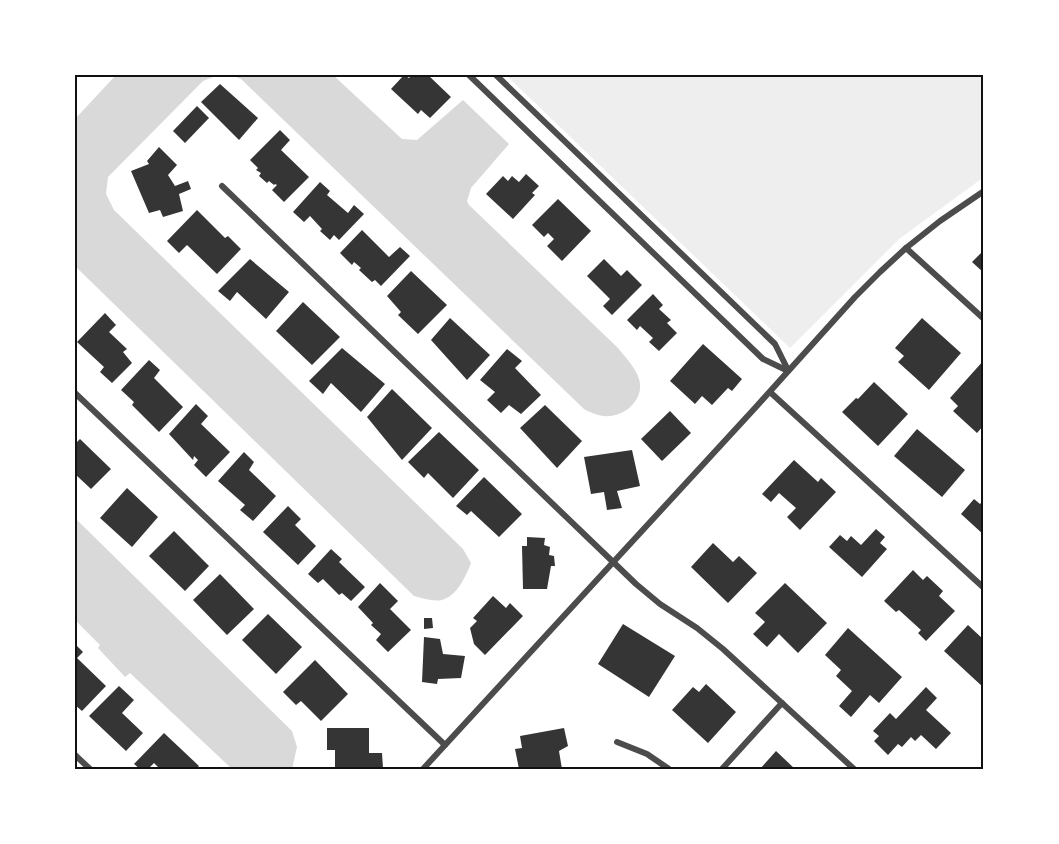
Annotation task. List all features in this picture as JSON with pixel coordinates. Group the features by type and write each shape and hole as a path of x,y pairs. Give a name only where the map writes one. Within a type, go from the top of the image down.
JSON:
{"street":[{"path":"470,75 763,359 788,371"},
{"path":"496,75 776,344 788,371"},
{"path":"222,186 636,584 660,604 710,638 854,769"},
{"path":"423,769 855,297 906,248 940,220 984,190"},
{"path":"906,248 984,319"},
{"path":"770,392 984,588"},
{"path":"75,393 445,745"},
{"path":"722,769 782,703"},
{"path":"617,742 647,754 669,769"},
{"path":"75,754 90,769"}],"shaded area":[{"path":"116,75 218,75 203,81 108,177 106,194 114,210 463,549 471,563 460,585 447,598 428,600 414,596 75,266 75,119"},
{"path":"231,75 333,75 402,139 417,140 463,100 509,144 471,188 467,201 469,205 625,356 639,377 639,394 634,402 628,409 612,416 601,416 584,409 241,79"},
{"path":"506,75 984,75 984,177 899,239 790,348"},
{"path":"75,518 292,731 297,747 292,769 232,769 130,673 125,677 98,648 100,645 75,620"}],"building":[{"path":"404,75 409,78 412,75 428,75 451,97 430,118 421,110 418,114 391,89"},
{"path":"220,84 258,118 239,140 201,102"},
{"path":"197,106 209,118 185,143 173,131"},
{"path":"280,130 290,140 281,150 309,177 284,202 272,190 277,185 269,181 267,183 259,176 261,173 256,170 258,168 250,160"},
{"path":"159,147 177,165 168,175 175,186 188,181 191,189 179,194 183,211 163,217 160,210 149,213 131,171 149,164 147,161"},
{"path":"526,174 539,186 532,193 535,195 513,219 486,194 503,176 508,181 512,176 519,182"},
{"path":"320,182 330,191 327,195 348,213 354,205 364,214 339,240 334,235 330,240 320,231 322,229 310,216 304,222 293,212"},
{"path":"558,199 591,231 562,261 547,246 554,239 548,233 544,237 532,225"},
{"path":"197,210 225,238 228,236 241,249 217,274 187,245 179,253 167,241"},
{"path":"362,230 389,257 400,247 410,256 381,286 375,280 372,282 359,270 361,268 354,262 352,265 340,253"},
{"path":"984,250 984,273 972,262"},
{"path":"250,259 289,292 266,319 237,292 230,301 218,291"},
{"path":"604,259 621,276 627,270 642,285 612,315 603,306 610,299 587,276"},
{"path":"411,271 447,305 418,334 398,315 401,312 387,296"},
{"path":"653,294 663,305 659,309 671,320 667,323 677,333 659,351 649,342 653,338 640,326 637,330 627,320"},
{"path":"303,302 340,337 312,365 276,331"},
{"path":"105,313 116,325 109,332 127,349 123,352 132,363 112,383 100,372 104,367 77,342"},
{"path":"450,318 490,355 467,380 431,340"},
{"path":"922,318 961,353 929,390 898,362 904,356 895,348"},
{"path":"703,344 742,379 732,391 728,388 712,405 702,396 695,404 670,381"},
{"path":"342,348 385,384 361,412 331,383 323,394 309,381"},
{"path":"507,349 522,361 515,368 541,395 521,414 509,405 501,413 487,400 495,392 480,380"},
{"path":"149,360 160,370 154,378 183,407 159,432 132,405 134,402 121,390"},
{"path":"984,360 984,425 977,433 953,411 958,406 950,398"},
{"path":"874,382 908,414 878,446 842,412"},
{"path":"392,389 432,428 402,460 367,417"},
{"path":"196,404 208,416 201,424 230,452 206,477 194,465 198,460 194,456 193,460 169,434"},
{"path":"545,405 582,441 557,468 520,428"},
{"path":"670,411 691,433 662,461 641,439"},
{"path":"917,429 965,470 942,497 894,456"},
{"path":"439,432 479,470 453,498 428,473 424,478 408,462"},
{"path":"80,439 111,469 91,489 75,474 75,444"},
{"path":"632,450 640,486 617,491 622,508 607,510 604,492 591,494 584,457"},
{"path":"244,452 254,462 249,470 276,496 253,521 240,510 245,505 218,481"},
{"path":"794,460 818,482 821,478 836,492 800,530 787,517 796,508 779,493 771,502 762,494"},
{"path":"484,477 522,514 499,537 471,511 467,515 456,506"},
{"path":"127,488 158,517 132,547 100,518"},
{"path":"974,499 980,504 984,500 984,535 961,514"},
{"path":"288,506 301,519 295,525 316,546 298,565 263,532"},
{"path":"876,529 885,537 880,543 887,549 862,577 829,547 840,535 847,541 851,536 861,545"},
{"path":"174,531 209,566 185,591 149,556"},
{"path":"527,537 545,538 544,545 550,547 549,555 554,556 555,566 551,566 547,589 523,589 522,546 527,546"},
{"path":"713,543 733,562 739,556 757,573 728,603 691,567"},
{"path":"331,549 342,559 339,562 365,587 351,601 342,593 339,595 323,579 318,583 308,574"},
{"path":"913,570 923,580 927,576 943,591 939,596 955,611 926,641 918,633 921,630 899,610 896,612 884,601"},
{"path":"220,574 254,609 227,635 193,600"},
{"path":"380,583 398,601 390,609 411,630 388,652 376,640 381,634 358,607"},
{"path":"785,583 827,623 798,653 779,634 767,647 753,634 765,622 755,613"},
{"path":"493,596 506,608 510,603 523,616 485,655 474,644 470,628 477,621 473,618"},
{"path":"268,614 302,647 276,674 242,640"},
{"path":"424,618 432,618 433,628 424,629"},
{"path":"623,624 675,656 649,697 598,664"},
{"path":"968,625 984,640 984,688 944,651"},
{"path":"848,628 902,677 879,703 870,695 851,717 839,706 852,691 836,676 841,670 825,655"},
{"path":"424,637 440,639 443,654 465,656 461,678 438,679 437,684 422,682"},
{"path":"75,644 83,652 77,658 106,686 82,711 75,705"},
{"path":"315,660 348,694 321,721 301,701 296,705 283,692"},
{"path":"706,684 736,712 708,743 672,710 693,687 699,692"},
{"path":"119,686 134,700 122,713 143,733 126,751 89,716"},
{"path":"926,687 937,698 926,710 951,733 936,749 921,735 915,741 911,737 902,747 898,744 888,755 874,741 879,736 873,731 890,713 896,719"},
{"path":"327,728 369,728 369,753 382,753 383,768 335,769 335,750 327,750"},
{"path":"564,728 568,746 559,751 562,769 519,769 515,749 522,748 520,736"},
{"path":"164,733 199,766 196,769 160,769 154,763 148,769 140,769 134,764"},
{"path":"776,751 795,769 760,769"}]}
